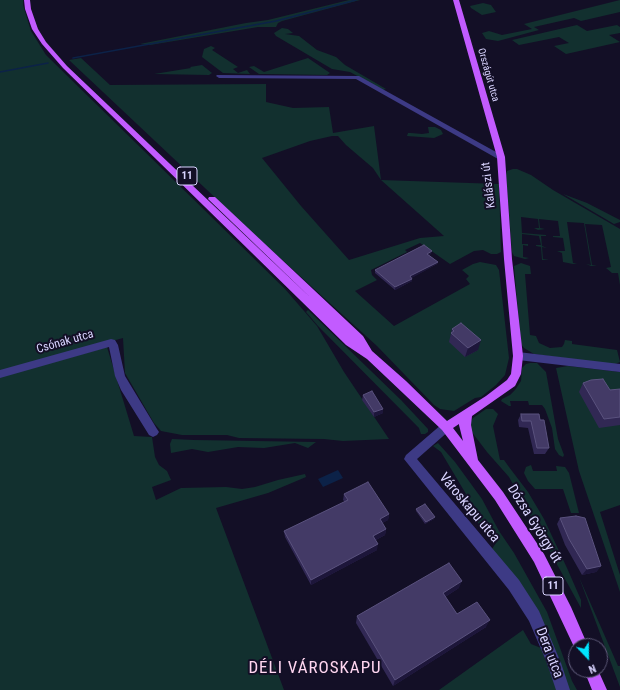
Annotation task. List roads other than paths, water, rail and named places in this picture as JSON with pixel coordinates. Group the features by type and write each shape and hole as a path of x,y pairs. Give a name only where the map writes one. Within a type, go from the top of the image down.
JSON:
{"main road":[{"name":"11","path":"27,0 28,9 35,29 44,43 65,67 350,342 371,356 446,427"},
{"name":"11","path":"33,0 36,19 63,58 359,339 371,356"},
{"name":"Országút utca","path":"456,0 501,157"},
{"name":"Kalászi út","path":"446,427 510,383 516,374 518,356 508,259 501,157"},
{"path":"468,413 465,419 465,425 474,462"},
{"name":"Dózsa György út","path":"446,427 499,496 539,558 577,638"},
{"path":"595,678 600,690"}],"street":[{"name":"Kalászi út","path":"219,76 357,77 501,157"},
{"name":"Csónak utca","path":"0,374 110,343 113,345 120,376 125,387 153,432"},
{"path":"518,356 620,368"},
{"name":"Városkapu utca","path":"446,427 410,459 514,585 534,616"},
{"name":"Dera utca","path":"534,616 554,663 563,690"}],"water":[{"path":"338,470 343,478 323,487 318,479"}],"waterway":[{"path":"73,58 276,21 356,0"},
{"path":"0,72 48,63"}],"district":[{"name":"DÉLI VÁROSKAPU","path":"315,669"}]}
